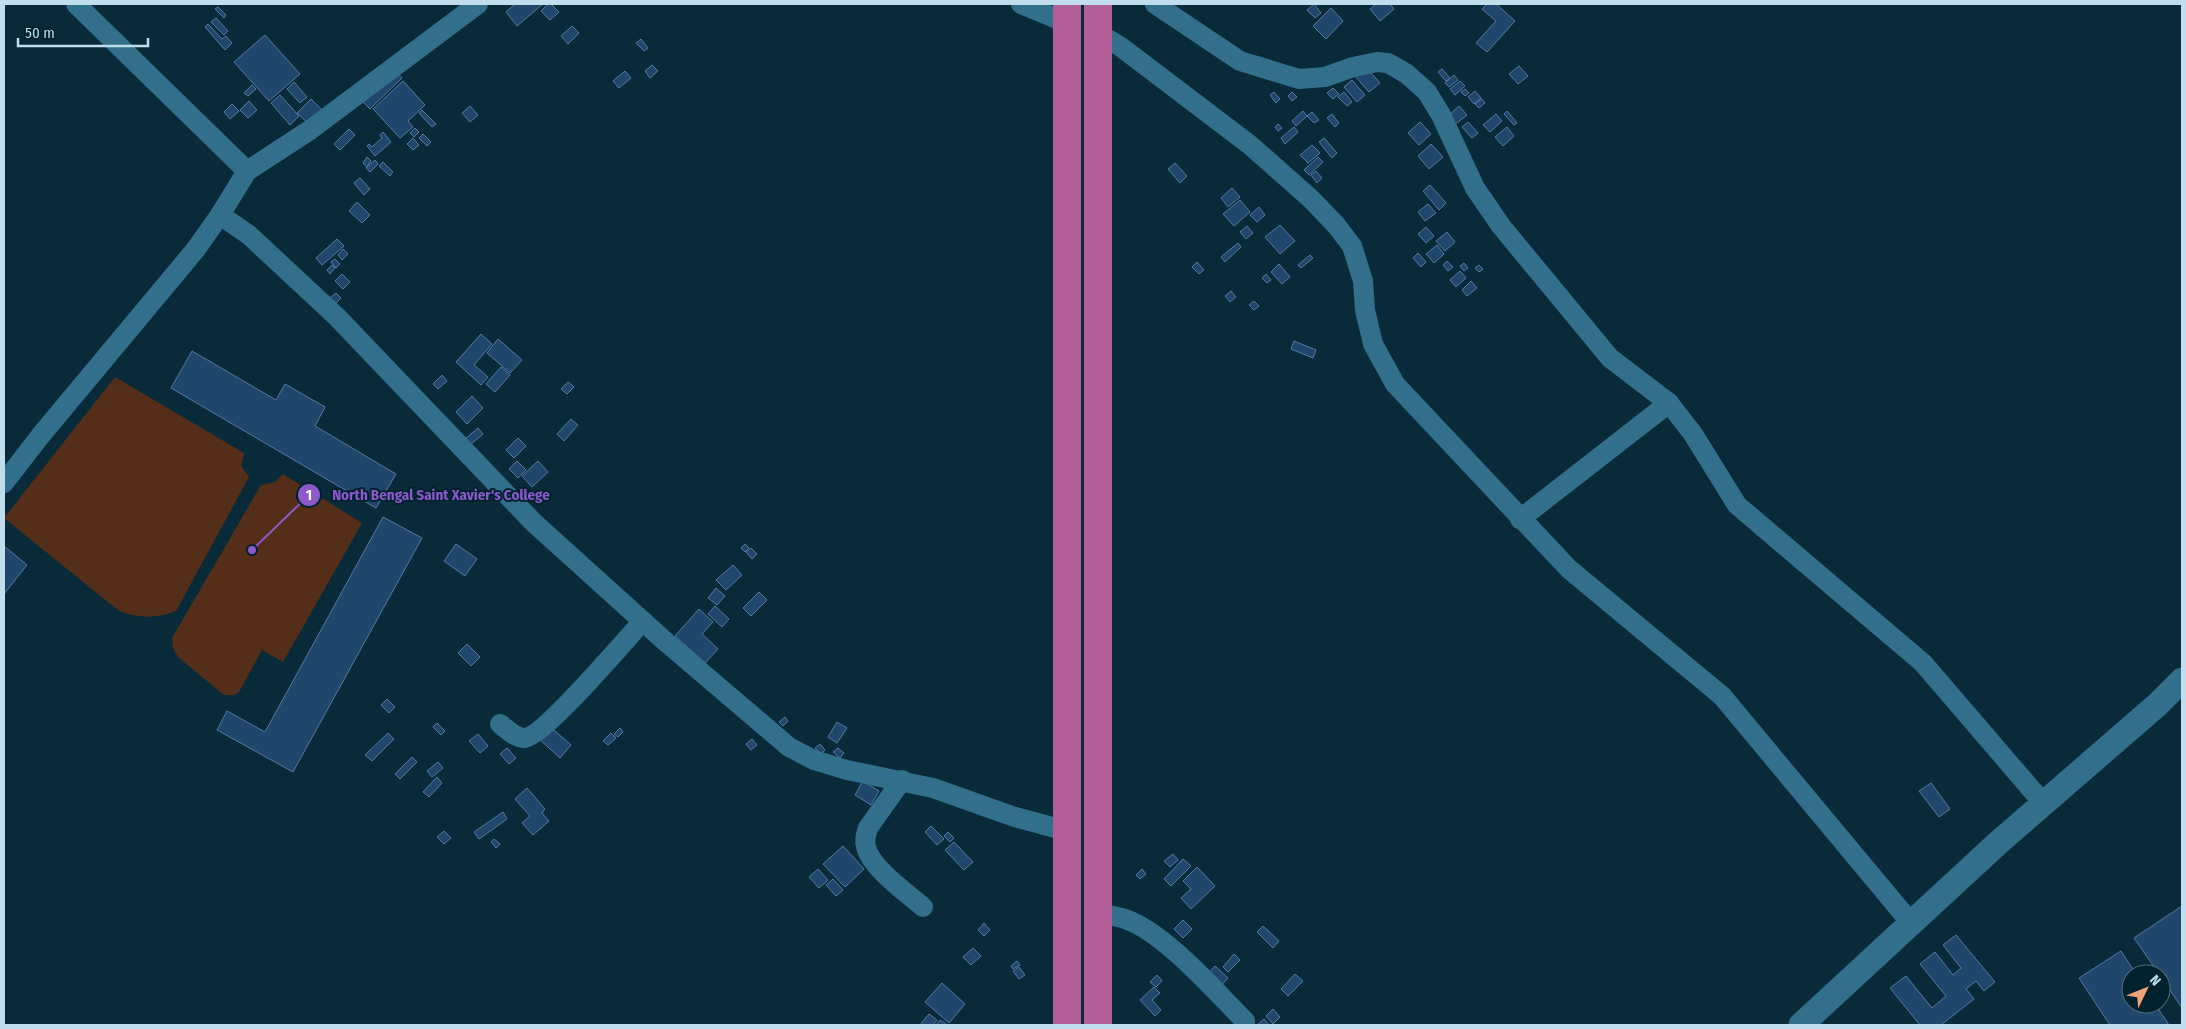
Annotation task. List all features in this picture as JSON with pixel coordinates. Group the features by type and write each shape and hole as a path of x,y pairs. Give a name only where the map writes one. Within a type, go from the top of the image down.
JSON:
{"highway":[{"path":"1098,4 1098,1025"},
{"path":"1067,13 1067,1025"}],"street":[{"path":"76,4 246,171"},
{"path":"4,483 41,434 196,250 220,215 246,171 310,130 478,4"},
{"path":"1021,4 1067,13"},
{"path":"1155,4 1240,61 1299,79 1325,77 1353,67 1377,62 1388,63 1406,74 1427,92 1441,115 1475,188 1501,226 1610,358 1669,403 1693,434 1737,505 1923,663 2044,804"},
{"path":"1098,33 1121,47 1250,145 1311,199 1336,225 1352,246 1364,281 1365,310 1373,344 1395,384 1568,569 1722,696 1911,923"},
{"path":"220,215 250,234 337,317 533,522 789,747 814,760 846,770 902,780 932,788 1015,818 1067,831"},
{"path":"1520,519 1669,403"},
{"path":"500,724 513,734 523,738 531,736 542,729 643,620"},
{"path":"1801,1025 1911,923 2182,680"},
{"path":"902,780 868,828 865,836 866,847 871,858 887,875 923,907"},
{"path":"1099,913 1126,919 1167,945 1245,1021 1245,1025"}],"shaded area":[{"path":"115,377 244,453 241,466 249,477 176,611 161,615 140,616 119,611 4,518"},
{"path":"283,474 362,523 283,662 262,650 239,692 234,695 224,695 178,657 173,648 172,638 261,485 275,482"}],"building":[{"path":"515,4 543,4 517,26 506,12"},
{"path":"548,4 551,4 559,12 550,20 541,11"},
{"path":"1314,4 1321,13 1315,18 1307,10"},
{"path":"1376,4 1390,4 1394,9 1380,21 1370,9"},
{"path":"1487,4 1496,4 1515,21 1487,52 1476,43 1496,21 1482,9"},
{"path":"218,7 226,15 224,18 215,9"},
{"path":"1331,8 1343,21 1326,39 1313,26"},
{"path":"216,18 228,31 224,35 211,22"},
{"path":"208,24 222,39 226,36 232,43 225,50 205,27"},
{"path":"572,26 579,33 568,44 561,36"},
{"path":"265,35 300,74 269,101 234,62"},
{"path":"641,39 648,48 644,51 636,43"},
{"path":"652,65 658,71 650,78 645,71"},
{"path":"1365,66 1380,83 1369,92 1354,75"},
{"path":"1519,66 1528,76 1518,84 1509,74"},
{"path":"1442,69 1450,78 1446,81 1438,72"},
{"path":"394,71 402,78 370,109 363,102"},
{"path":"625,71 631,78 619,88 613,81"},
{"path":"1454,75 1458,80 1449,87 1445,83"},
{"path":"1352,80 1365,95 1357,102 1344,87"},
{"path":"403,81 425,105 408,121 413,127 400,138 373,109"},
{"path":"1460,81 1465,86 1455,95 1450,89"},
{"path":"294,82 307,97 300,103 287,89"},
{"path":"252,85 256,89 248,96 244,93"},
{"path":"1333,88 1339,94 1333,99 1327,93"},
{"path":"1465,89 1469,93 1465,96 1461,92"},
{"path":"1475,91 1481,98 1474,104 1468,97"},
{"path":"1274,92 1280,99 1276,103 1270,95"},
{"path":"1292,92 1297,97 1292,101 1288,96"},
{"path":"1344,92 1352,102 1347,106 1338,97"},
{"path":"280,95 299,116 290,125 271,103"},
{"path":"311,99 324,112 310,125 297,113"},
{"path":"1482,99 1485,103 1479,108 1475,104"},
{"path":"249,101 257,110 248,118 240,110"},
{"path":"232,104 239,111 230,119 224,112"},
{"path":"470,106 478,115 470,122 462,113"},
{"path":"1459,106 1467,115 1453,126 1446,118"},
{"path":"422,110 436,124 432,127 419,113"},
{"path":"1303,111 1307,116 1296,126 1292,121"},
{"path":"1507,111 1517,123 1514,125 1504,114"},
{"path":"1312,112 1319,120 1314,123 1307,116"},
{"path":"1332,114 1339,123 1335,127 1327,118"},
{"path":"1496,114 1502,121 1490,132 1483,125"},
{"path":"1420,122 1431,134 1419,145 1408,133"},
{"path":"1468,122 1478,133 1472,138 1462,127"},
{"path":"1278,124 1282,128 1278,131 1275,127"},
{"path":"1294,127 1298,132 1285,144 1281,138"},
{"path":"1507,127 1514,136 1503,146 1495,137"},
{"path":"415,128 419,132 414,137 410,133"},
{"path":"349,129 355,135 340,150 334,144"},
{"path":"383,132 391,142 375,156 367,146 369,144 372,147 382,138 380,135"},
{"path":"423,134 431,142 427,146 419,138"},
{"path":"413,138 419,145 413,150 407,144"},
{"path":"1324,138 1337,153 1332,158 1319,142"},
{"path":"1431,144 1443,157 1429,169 1418,156"},
{"path":"1312,145 1320,153 1308,163 1300,155"},
{"path":"367,157 371,161 367,167 363,163"},
{"path":"1318,157 1323,162 1309,175 1304,170"},
{"path":"375,160 378,164 370,172 366,168"},
{"path":"383,162 393,172 390,176 379,166"},
{"path":"1175,163 1187,176 1180,183 1168,169"},
{"path":"1316,171 1322,178 1317,183 1311,175"},
{"path":"360,178 370,189 364,195 354,183"},
{"path":"1430,185 1446,203 1439,210 1423,191"},
{"path":"1232,188 1240,197 1228,207 1221,198"},
{"path":"1240,200 1250,212 1234,226 1223,214"},
{"path":"357,202 370,215 362,223 349,211"},
{"path":"1428,204 1436,213 1425,221 1418,212"},
{"path":"1259,207 1265,215 1257,222 1250,215"},
{"path":"1280,225 1295,241 1280,254 1265,237"},
{"path":"1247,226 1253,233 1246,239 1240,232"},
{"path":"1426,227 1434,236 1426,243 1418,234"},
{"path":"1447,232 1455,242 1445,251 1436,241"},
{"path":"337,239 344,246 322,265 316,258"},
{"path":"1238,243 1241,247 1225,262 1221,257"},
{"path":"1437,245 1444,254 1434,263 1426,254"},
{"path":"343,249 348,254 342,260 338,255"},
{"path":"1418,253 1426,262 1421,267 1413,258"},
{"path":"1310,255 1313,258 1301,268 1298,265"},
{"path":"335,259 340,264 336,268 331,262"},
{"path":"1447,261 1453,267 1448,271 1443,265"},
{"path":"1197,262 1204,270 1199,274 1192,267"},
{"path":"1464,263 1468,268 1464,271 1460,266"},
{"path":"1279,264 1290,277 1282,284 1271,272"},
{"path":"332,265 335,268 330,274 327,270"},
{"path":"1479,265 1483,269 1479,272 1475,268"},
{"path":"1460,271 1466,278 1456,287 1450,280"},
{"path":"342,274 350,282 343,289 335,281"},
{"path":"1266,274 1271,280 1267,283 1262,278"},
{"path":"1471,281 1477,288 1467,296 1462,290"},
{"path":"1231,291 1236,297 1230,302 1225,296"},
{"path":"336,293 341,298 335,304 329,299"},
{"path":"1254,301 1259,306 1254,310 1249,305"},
{"path":"481,334 492,344 474,365 488,377 481,385 456,362"},
{"path":"498,339 522,360 510,373 487,353"},
{"path":"1294,341 1316,350 1313,358 1291,349"},
{"path":"192,351 276,400 285,384 325,407 315,426 396,474 376,508 171,388"},
{"path":"501,367 510,375 495,392 486,384"},
{"path":"442,375 447,381 438,389 433,384"},
{"path":"568,382 574,387 567,394 561,389"},
{"path":"472,396 483,408 467,424 456,412"},
{"path":"571,419 578,425 564,441 557,434"},
{"path":"478,428 483,434 470,445 465,439"},
{"path":"518,438 526,446 514,458 506,450"},
{"path":"517,461 526,470 518,478 509,469"},
{"path":"538,461 548,472 532,487 522,476"},
{"path":"383,517 422,538 293,772 217,730 227,711 265,732"},
{"path":"456,544 477,559 465,576 444,561"},
{"path":"745,544 749,548 745,552 741,548"},
{"path":"4,546 27,565 4,594"},
{"path":"751,548 757,554 752,559 746,552"},
{"path":"733,565 742,575 726,590 716,580"},
{"path":"716,588 725,596 717,605 708,598"},
{"path":"759,592 767,600 751,616 743,608"},
{"path":"715,606 729,619 722,627 708,614"},
{"path":"699,609 713,622 702,634 718,649 705,663 675,636"},
{"path":"467,644 480,657 471,666 458,653"},
{"path":"387,699 395,707 389,713 381,705"},
{"path":"785,717 788,721 783,726 779,722"},
{"path":"837,722 847,728 837,743 828,737"},
{"path":"437,723 445,731 441,735 433,727"},
{"path":"548,725 571,745 560,758 537,737"},
{"path":"620,728 623,732 618,737 614,734"},
{"path":"388,733 394,739 372,761 365,755"},
{"path":"611,733 616,738 608,745 603,741"},
{"path":"478,734 488,746 480,753 469,741"},
{"path":"752,739 757,745 751,750 746,744"},
{"path":"820,744 825,750 821,754 815,748"},
{"path":"507,748 516,758 509,764 500,754"},
{"path":"838,748 844,753 840,758 833,752"},
{"path":"412,757 417,762 400,779 395,774"},
{"path":"438,762 443,768 432,777 427,771"},
{"path":"437,777 442,783 429,797 423,792"},
{"path":"863,781 879,791 871,805 855,795"},
{"path":"1931,783 1950,809 1939,817 1919,791"},
{"path":"527,788 545,809 542,813 549,821 533,835 522,823 530,816 515,799"},
{"path":"503,812 507,819 479,839 474,832"},
{"path":"931,826 944,839 937,845 925,832"},
{"path":"444,831 451,838 444,844 437,837"},
{"path":"948,832 954,838 950,842 944,836"},
{"path":"494,839 500,844 496,848 491,842"},
{"path":"954,842 973,862 964,870 945,850"},
{"path":"843,846 864,869 845,887 823,864"},
{"path":"1173,854 1178,860 1170,867 1164,861"},
{"path":"1183,859 1191,866 1171,886 1164,879"},
{"path":"1197,867 1215,886 1191,909 1181,898 1191,889 1183,881"},
{"path":"818,869 828,880 819,888 809,877"},
{"path":"1142,869 1146,874 1140,879 1136,875"},
{"path":"833,879 843,890 836,896 826,885"},
{"path":"2182,906 2182,1008 2171,992 2171,964 2152,964 2134,938"},
{"path":"1183,920 1192,929 1183,938 1174,929"},
{"path":"984,923 990,930 984,936 978,930"},
{"path":"1263,926 1279,941 1273,948 1257,932"},
{"path":"1956,935 1995,982 1984,991 1976,981 1966,989 1974,999 1941,1025 1920,1025 1890,988 1906,976 1932,1008 1946,996 1920,964 1935,952 1953,975 1961,968 1943,945"},
{"path":"973,948 981,956 971,965 963,957"},
{"path":"2121,951 2129,964 2121,964 2121,1014 2162,1014 2169,1025 2110,1025 2079,978"},
{"path":"1234,954 1240,960 1228,972 1223,967"},
{"path":"1017,961 1020,965 1013,969 1011,966"},
{"path":"1215,966 1228,978 1217,990 1205,977"},
{"path":"1019,967 1025,975 1019,979 1013,971"},
{"path":"1295,974 1303,981 1288,996 1281,989"},
{"path":"1157,975 1162,981 1156,987 1150,982"},
{"path":"942,983 965,1004 949,1023 925,1002"},
{"path":"1154,987 1160,993 1152,1000 1161,1010 1155,1016 1140,1000"},
{"path":"1273,1009 1280,1017 1273,1024 1266,1016"},
{"path":"929,1014 937,1020 933,1025 920,1025"},
{"path":"1264,1019 1269,1025 1257,1025"},
{"path":"940,1020 946,1024 936,1025"}],"place":[{"name":"North Bengal Saint Xavier's College","path":"252,550"}]}
